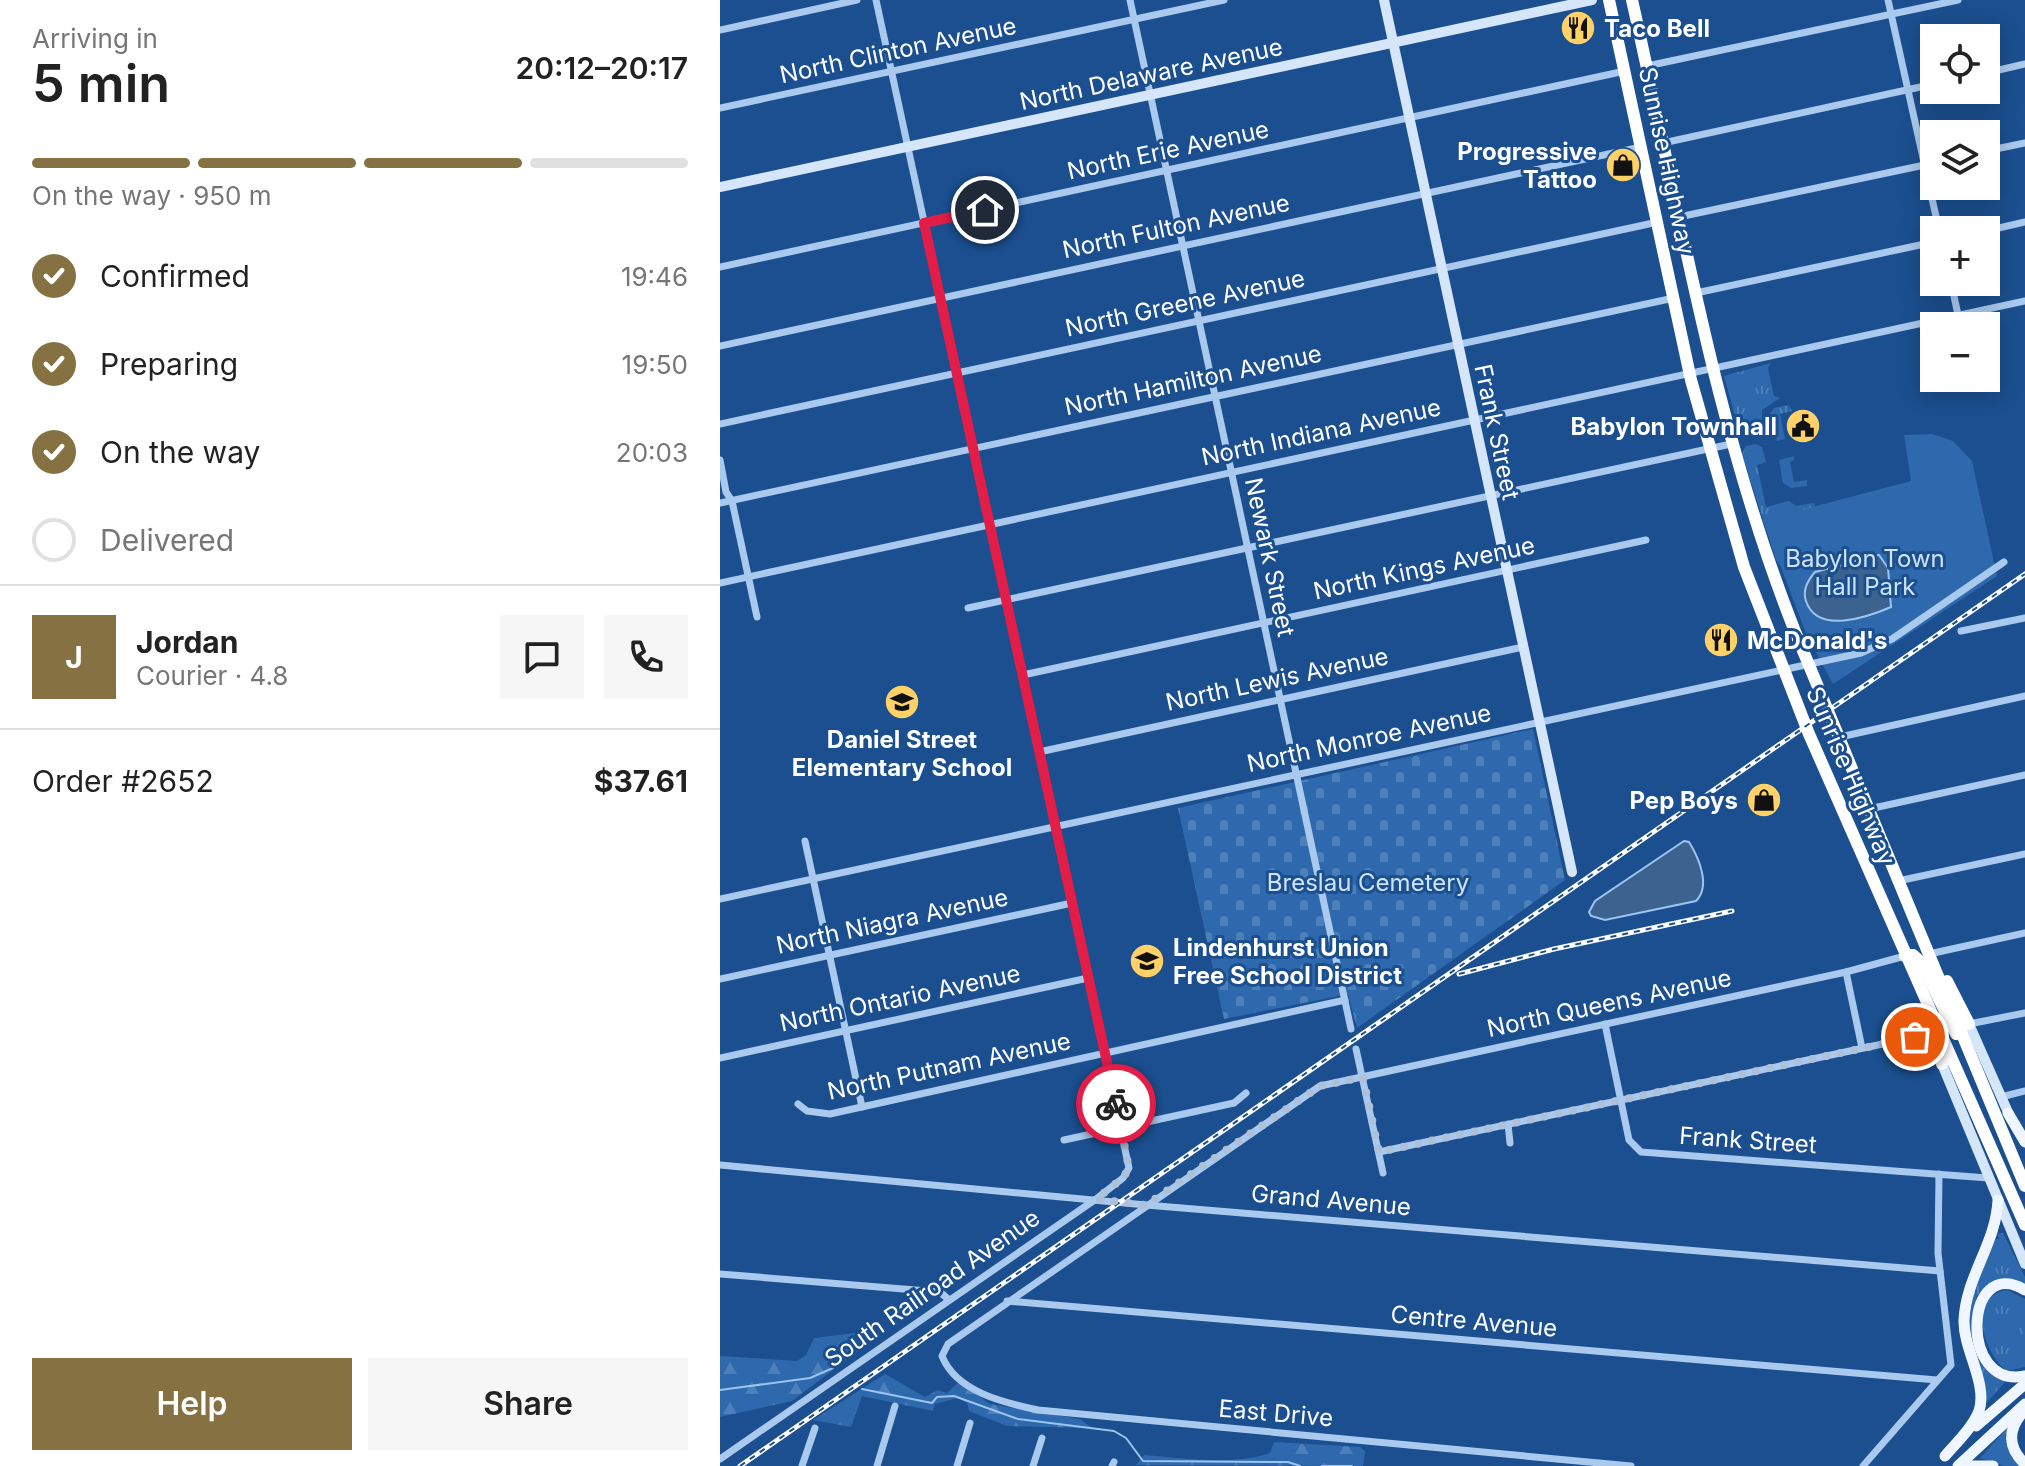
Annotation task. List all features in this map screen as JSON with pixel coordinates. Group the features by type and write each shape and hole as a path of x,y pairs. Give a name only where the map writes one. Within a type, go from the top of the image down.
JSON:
{"highway":[{"name":"Sunrise Highway","path":"1609,0 1690,374 1739,555 1809,734 2025,1225"},
{"name":"Sunrise Highway","path":"1632,0 1712,369 1731,444 1768,559 1897,881 2025,1186"},
{"path":"1809,734 1823,741 1840,737"},
{"path":"1929,954 1969,1024"},
{"path":"1905,956 1913,955 1921,962 1949,1023 1973,1060"},
{"path":"1927,1007 1942,1064"}],"main road":[{"path":"2008,1113 2025,1142"},
{"path":"1936,1466 1976,1418 1980,1406 1965,1337 1965,1305 1996,1227 1998,1200"},
{"path":"2025,1290 2008,1283 1990,1289 1979,1305 1978,1327 1982,1350 1992,1368 2007,1377 2025,1376"},
{"path":"1945,1456 2025,1384"},
{"path":"2025,1407 2014,1423 2011,1440 2013,1450 2025,1464"},
{"path":"1958,1466 2025,1407"},
{"path":"1968,1466 1993,1466"}],"street":[{"path":"720,30 857,0"},
{"path":"876,0 1122,1129"},
{"name":"Newark Street","path":"1130,0 1351,1029"},
{"name":"North Clinton Avenue","path":"720,108 1224,0"},
{"name":"Frank Street","path":"1384,0 1572,872"},
{"name":"North Delaware Avenue","path":"720,187 1592,0"},
{"path":"1888,0 1920,143"},
{"path":"1647,66 1958,0"},
{"path":"2000,70 2025,64"},
{"name":"North Erie Avenue","path":"720,267 1625,71"},
{"path":"1663,143 1920,87"},
{"path":"2000,148 2025,143"},
{"name":"North Fulton Avenue","path":"720,346 1641,147"},
{"path":"1679,217 1920,166"},
{"name":"North Greene Avenue","path":"720,424 1658,222"},
{"path":"2000,228 2025,222"},
{"path":"1696,293 1920,245"},
{"name":"North Hamilton Avenue","path":"720,503 1674,298"},
{"name":"North Indiana Avenue","path":"1972,312 2025,301"},
{"name":"North Indiana Avenue","path":"720,583 1920,323"},
{"path":"968,608 1731,444"},
{"path":"720,460 757,617"},
{"name":"North Kings Avenue","path":"1023,675 1646,540"},
{"name":"North Monroe Avenue","path":"720,899 1853,656 1884,644 2004,562"},
{"path":"1961,631 2025,618"},
{"name":"North Lewis Avenue","path":"1039,752 1523,647"},
{"path":"1840,737 2025,696"},
{"path":"1869,809 2025,775"},
{"path":"805,841 862,1107"},
{"path":"1897,881 2025,854"},
{"name":"North Niagra Avenue","path":"720,979 1072,903"},
{"path":"1929,954 2025,933"},
{"name":"North Queens Avenue","path":"1146,1205 1320,1086 1846,972 1905,956"},
{"path":"1846,972 1862,1048"},
{"name":"North Ontario Avenue","path":"720,1058 1088,978"},
{"name":"North Putnam Avenue","path":"798,1104 807,1111 830,1114 1345,1000"},
{"path":"2025,1013 1969,1024 2025,1150"},
{"name":"Frank Street","path":"1605,1024 1629,1140 1645,1153 1988,1178"},
{"path":"1379,1152 1915,1037"},
{"path":"1356,1049 1383,1173"},
{"path":"1942,1064 2025,1264"},
{"path":"2001,1097 2025,1091"},
{"path":"1064,1140 1234,1103 1246,1093"},
{"path":"1508,1124 1510,1143"},
{"name":"South Railroad Avenue","path":"720,1459 1096,1199 1128,1171 1122,1129"},
{"name":"Grand Avenue","path":"720,1165 1146,1205 1940,1271"},
{"path":"1863,1466 1951,1365 1940,1271 1939,1174"},
{"path":"1007,1301 1146,1205"},
{"path":"720,1274 940,1292 948,1299"},
{"name":"East Drive","path":"1007,1301 943,1349 944,1362 992,1400 1038,1410 1631,1466"},
{"name":"Centre Avenue","path":"1007,1301 1937,1380"},
{"path":"877,1466 895,1406"},
{"path":"957,1466 970,1423"},
{"path":"802,1466 815,1428"},
{"path":"1033,1466 1042,1438"}],"green space":[{"path":"1771,363 1768,368 1774,396 1780,398 1762,410 1762,427 1740,433 1724,376"},
{"path":"1788,405 1792,411 1780,414 1785,439 1777,441 1769,415 1774,408"},
{"name":"Babylon Town Hall Park","path":"1933,434 1953,441 1972,461 1997,576 1833,684 1807,636 1763,520 1911,481 1904,435"},
{"path":"1756,444 1762,447 1766,462 1757,465 1766,507 1789,501 1796,506 1814,503 1822,532 1783,569 1776,560 1742,454 1746,446"},
{"path":"1794,456 1790,462 1794,482 1807,480 1807,486 1791,488 1783,483 1779,460"},
{"name":"Breslau Cemetery","path":"1533,729 1565,880 1357,1028 1348,994 1224,1019 1178,808"},
{"path":"2003,1233 2025,1277 2025,1286 2021,1282 2000,1279 1977,1296 1972,1324 1986,1368 2006,1381 1982,1408 1967,1319 1978,1275 1995,1239 1999,1239 1997,1234"},
{"path":"2007,1290 2025,1299 2025,1367 2007,1371 1986,1340 1983,1314 1986,1303 1994,1295"},
{"path":"887,1329 792,1401 720,1417 720,1356 797,1361 806,1355 814,1338"},
{"path":"885,1374 925,1397 938,1390 947,1393 959,1382 990,1404 1080,1419 1092,1428 1007,1426 969,1411 967,1403 957,1398 935,1404 933,1411 862,1396 851,1427 813,1420"},
{"path":"2009,1426 2008,1448 2022,1466 2004,1466 1980,1458"},
{"path":"1274,1442 1360,1447 1365,1451 1363,1466 1136,1465 1144,1455 1208,1460 1256,1457 1270,1453"}],"shaded area":[{"path":"1879,555 1888,568 1891,607 1844,620 1821,618 1812,611 1805,593 1815,572"},
{"path":"1684,841 1689,842 1702,872 1703,888 1696,901 1605,920 1591,916 1589,912 1595,901"}],"waterway":[{"path":"720,1390 810,1378 833,1368"},
{"path":"862,1389 932,1403 937,1397 954,1396 1018,1419 1114,1431 1126,1438 1143,1461 1288,1462 1300,1466"},
{"path":"1322,1466 1352,1466"}],"railway":[{"path":"740,1466 2025,574"},
{"path":"1459,974 1554,949 1732,911"}],"way so far":[{"path":"1116,1104 1129,1168 1123,1178 1096,1199 1146,1205 1320,1086 1363,1077 1379,1152 1915,1037"}],"place":[{"name":"Taco Bell","path":"1578,28"},
{"name":"Progressive Tattoo","path":"1623,165"},
{"name":"Babylon Townhall","path":"1803,426"},
{"name":"McDonald's","path":"1721,640"},
{"name":"Daniel Street Elementary School","path":"902,702"},
{"name":"Pep Boys","path":"1764,800"},
{"name":"Lindenhurst Union Free School District","path":"1147,961"}],"route":[{"path":"985,210 924,223 1116,1104"}]}
